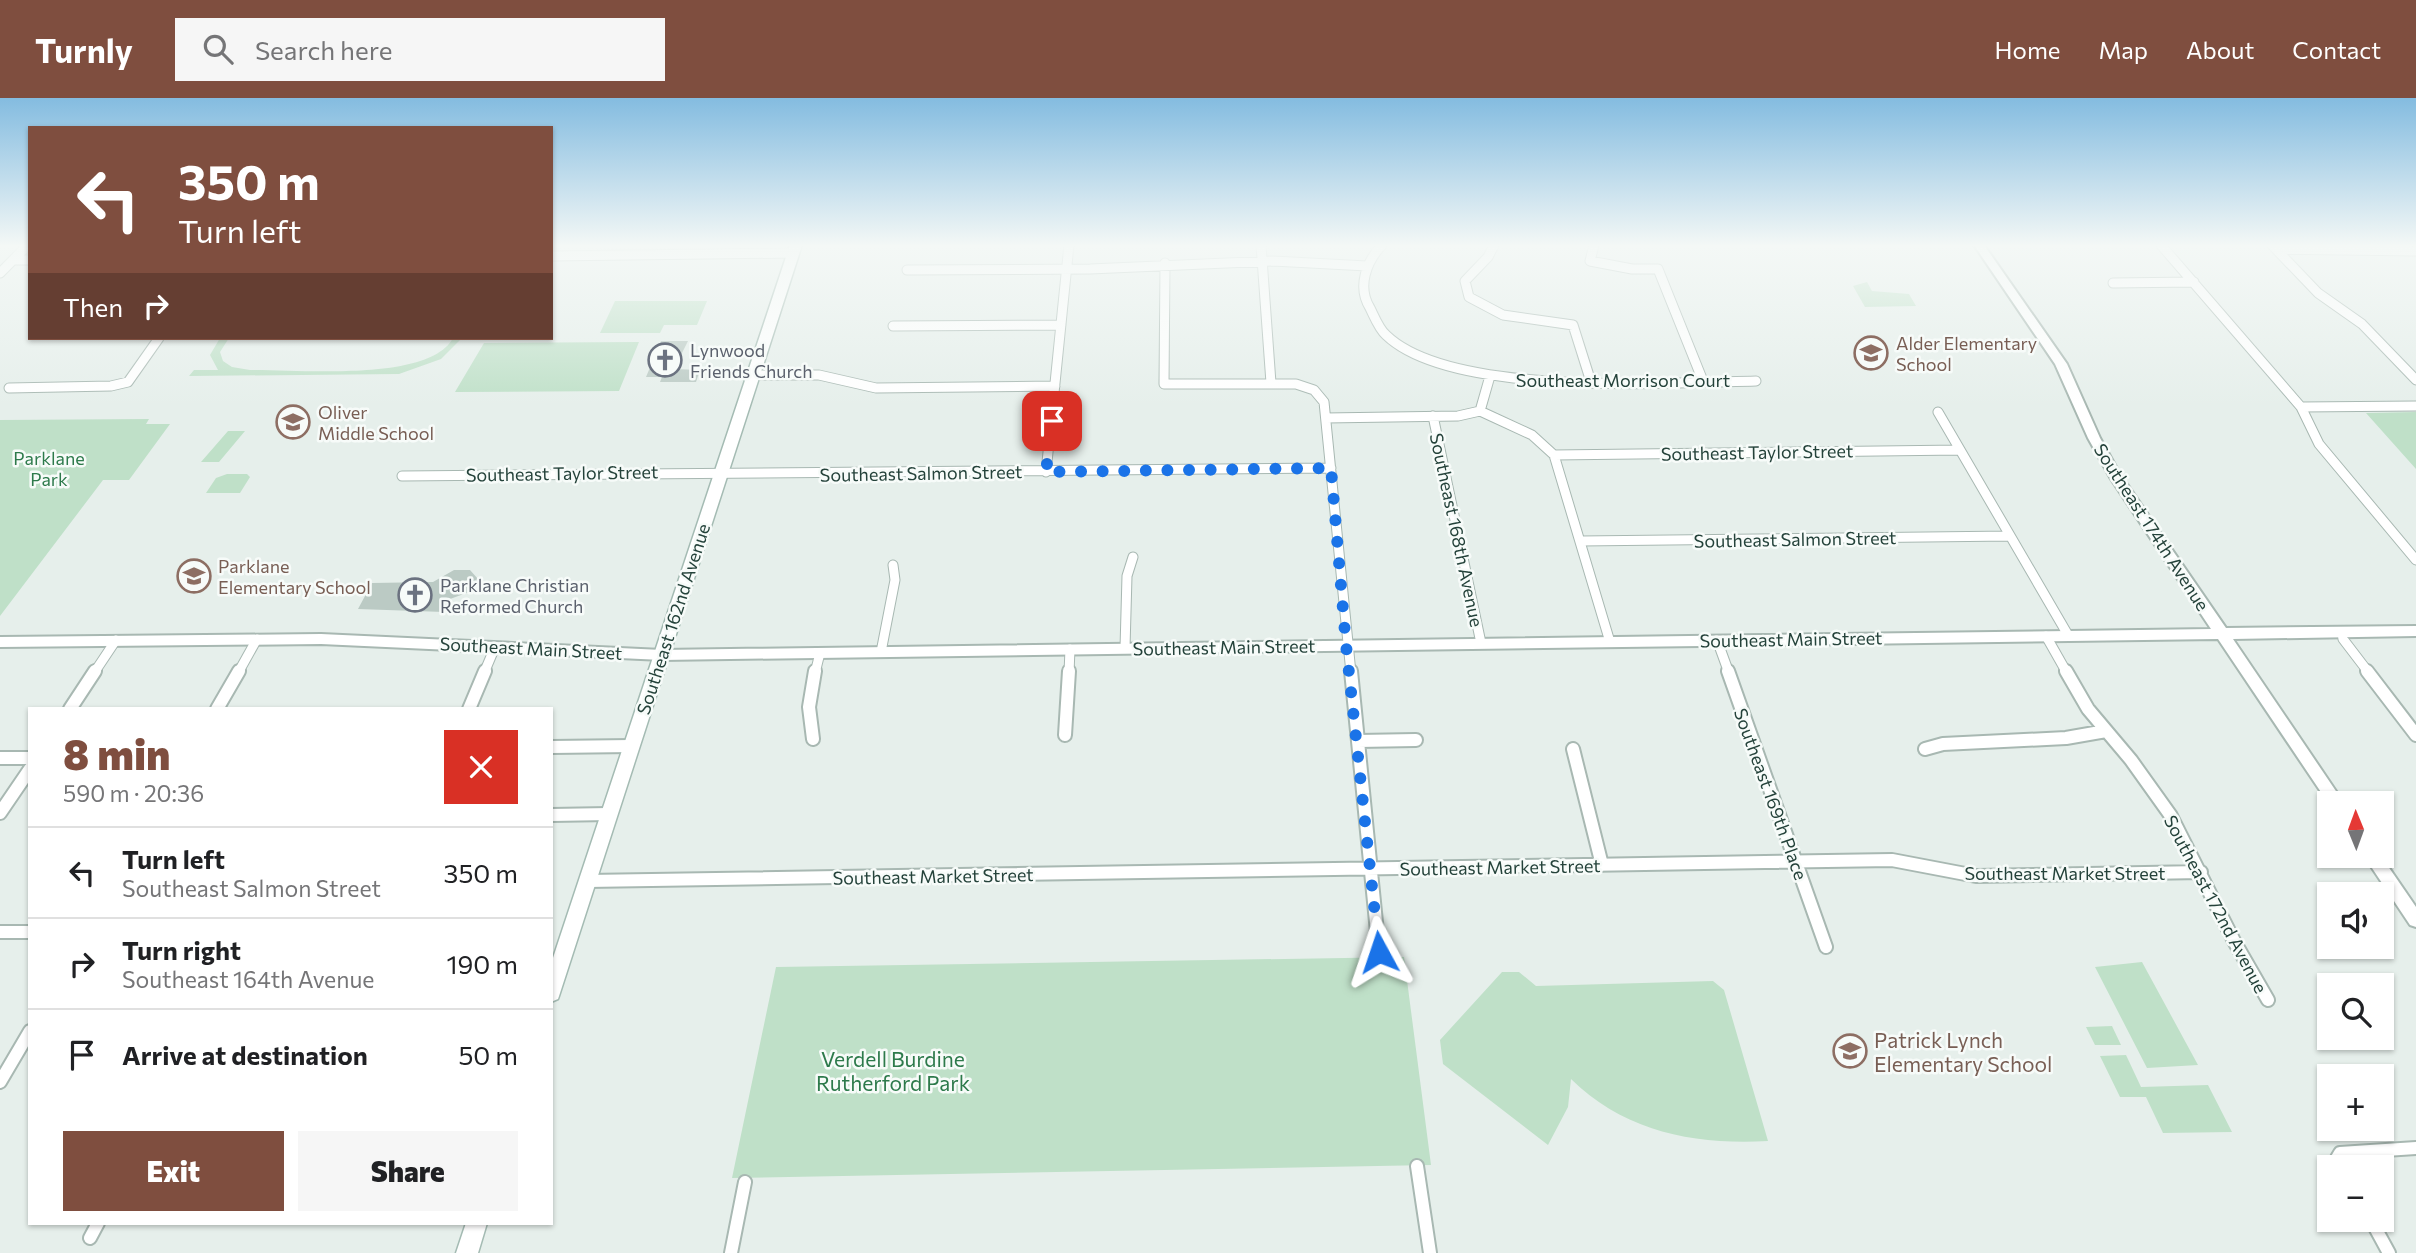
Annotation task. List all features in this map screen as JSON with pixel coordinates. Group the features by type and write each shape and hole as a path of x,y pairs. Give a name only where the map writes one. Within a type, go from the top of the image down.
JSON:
{"main road":[{"name":"Southeast 162nd Avenue","path":"553,987 778,299"},
{"path":"467,1253 476,1225"}],"street":[{"path":"1046,472 1063,299"},
{"path":"1165,299 1164,384 1296,384 1314,390 1322,397 1379,952"},
{"path":"1265,299 1271,383"},
{"path":"1366,299 1368,313 1386,338 1437,361 1490,376 1480,411"},
{"path":"1470,299 1483,307 1518,319 1563,321 1573,325 1591,382"},
{"path":"1670,299 1703,381"},
{"name":"Southeast 174th Avenue","path":"2016,299 2061,363 2105,460 2329,791"},
{"path":"2208,299 2301,407 2319,444 2416,560"},
{"path":"2326,299 2362,324 2416,380"},
{"path":"893,326 1061,325"},
{"path":"1374,344 1386,338"},
{"path":"9,388 111,386 128,382 158,340"},
{"path":"753,375 819,375 876,388 1055,386"},
{"name":"Southeast Morrison Court","path":"1490,376 1543,383 1756,381"},
{"path":"2301,407 2416,406"},
{"path":"1326,418 1471,415 1480,411 1532,435 1554,455 1610,642"},
{"path":"1938,412 2068,635"},
{"name":"Southeast 168th Avenue","path":"1433,416 1481,643"},
{"name":"Southeast Taylor Street","path":"1554,455 1960,450"},
{"name":"Southeast Salmon Street","path":"721,473 1331,468"},
{"name":"Southeast Taylor Street","path":"402,476 721,473"},
{"name":"Southeast Salmon Street","path":"1581,541 2010,536"},
{"path":"1125,648 1127,576 1133,557"},
{"path":"881,652 895,580 893,565"},
{"name":"Southeast Main Street","path":"0,642 257,639 662,655 2416,631"},
{"path":"2342,632 2343,639 2416,735"},
{"name":"Southeast 172nd Avenue","path":"2046,636 2076,690 2155,792 2201,872 2234,941 2267,1000"},
{"path":"218,707 257,639"},
{"path":"72,707 116,640"},
{"name":"Southeast 169th Place","path":"1717,640 1826,947"},
{"path":"469,707 495,647"},
{"path":"1065,735 1070,649"},
{"path":"813,739 807,722 807,711 820,653"},
{"path":"1925,749 1943,744 2066,738 2106,732"},
{"path":"1358,741 1416,740"},
{"path":"553,747 632,746"},
{"path":"1573,749 1602,865"},
{"path":"0,758 28,758"},
{"path":"0,813 28,772"},
{"path":"553,815 609,814"},
{"name":"Southeast Market Street","path":"587,881 1906,861 1976,876 2201,872"},
{"path":"2380,868 2416,920"},
{"path":"0,932 28,932"},
{"path":"0,1082 28,1034"},
{"path":"2339,1155 2416,1148"},
{"path":"1417,1166 1430,1253"},
{"path":"731,1253 745,1182"},
{"path":"90,1238 97,1225"},
{"path":"2378,1232 2389,1253"}],"green space":[{"path":"1860,299 1912,299 1916,306 1865,307"},
{"path":"615,301 707,301 697,325 664,325 660,333 600,333"},
{"path":"219,340 228,340 220,352 223,361 232,367 250,370 360,370 390,368 418,362 439,352 451,340 460,340 441,359 399,374 189,376 194,370 218,370 210,355"},
{"path":"639,342 619,391 455,392 484,343"},
{"path":"2416,412 2416,469 2366,413"},
{"name":"Parklane Park","path":"149,419 146,424 170,424 129,480 103,480 0,616 0,420"},
{"path":"228,431 245,431 219,462 201,462"},
{"path":"227,474 247,474 250,477 240,493 206,493 216,478"},
{"name":"Verdell Burdine Rutherford Park","path":"1404,957 1431,1165 732,1178 776,967"},
{"path":"2142,962 2198,1065 2147,1068 2095,967"},
{"path":"1502,972 1519,972 1536,986 1713,981 1724,990 1768,1141 1714,1140 1662,1131 1614,1112 1571,1079 1568,1107 1548,1145 1443,1064 1440,1040"},
{"path":"2112,1026 2121,1045 2095,1045 2086,1027"},
{"path":"2126,1055 2141,1087 2208,1085 2232,1132 2163,1133 2146,1097 2120,1097 2100,1056"}],"building":[{"name":"Lynwood Friends Church","path":"661,341 688,341 674,369 700,370 696,382 660,382 662,377 646,377"},
{"name":"Parklane Christian Reformed Church","path":"454,570 470,570 478,579 472,591 450,599 444,612 358,609 372,583 433,582"}],"place":[{"name":"Alder Elementary School","path":"1871,353"},
{"name":"Lynwood Friends Church","path":"665,360"},
{"name":"Oliver Middle School","path":"293,422"},
{"name":"Parklane Elementary School","path":"194,576"},
{"name":"Parklane Christian Reformed Church","path":"415,595"},
{"name":"Patrick Lynch Elementary School","path":"1850,1051"}],"route":[{"path":"1052,421 1046,472 1331,468 1346,645 1379,952"}]}
